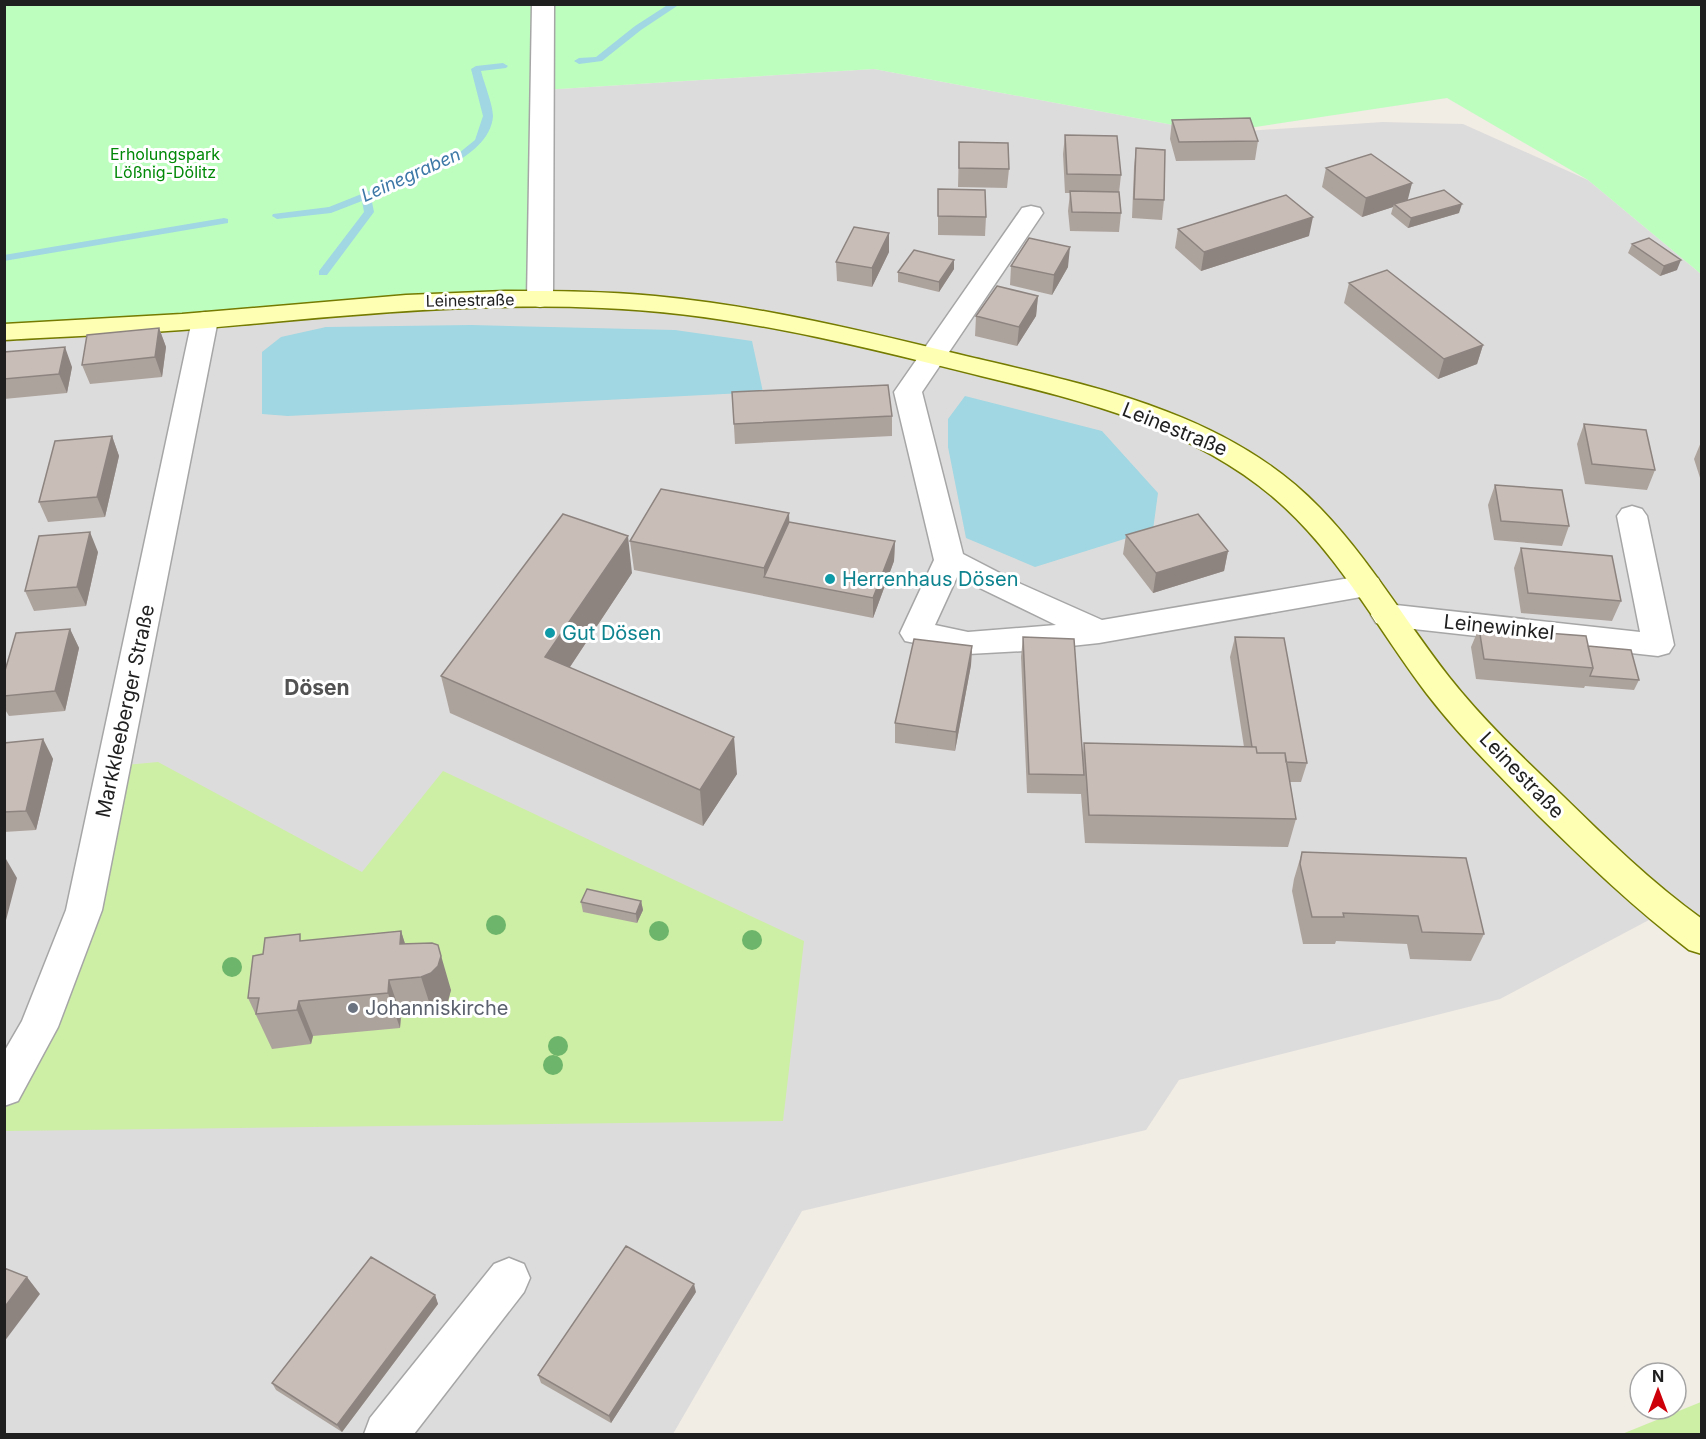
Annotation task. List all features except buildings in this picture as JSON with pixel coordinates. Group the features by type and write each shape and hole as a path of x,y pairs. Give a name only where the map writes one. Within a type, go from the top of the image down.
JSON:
{"main road":[{"name":"Leinestraße","path":"4,332 205,320 281,311 423,300 605,300 724,311 932,356 1095,398 1178,427 1227,449 1254,465 1288,493 1318,524 1367,586 1440,688 1514,769 1577,832 1664,912 1701,939"}],"street":[{"path":"540,299 543,4"},
{"path":"1031,213 908,392 949,560 916,633 968,643 1024,640 1099,632 1367,586"},
{"name":"Markkleeberger Straße","path":"4,1089 39,1027 84,910 205,320"},
{"name":"Leinewinkel","path":"1387,615 1658,645 1632,516"},
{"path":"949,560 1010,592 1099,632"},
{"path":"386,1434 509,1278"}],"shaded area":[{"path":"874,69 1216,133 1383,122 1463,124 1588,180 1701,274 1701,939 1664,912 1500,999 1179,1080 1146,1130 802,1211 673,1434 5,1434 5,332 543,90"}],"green space":[{"name":"Erholungspark Lößnig-Dölitz","path":"5,5 1701,5 1701,274 1588,180 1447,98 1216,133 874,69 543,90 540,299 5,332"},
{"path":"158,762 362,872 443,771 804,941 783,1121 5,1131 4,1089 39,1027 114,766"},
{"path":"1701,1402 1701,1434 1622,1434 1654,1421 1688,1421 1688,1407"}],"water":[{"path":"471,325 675,330 752,341 763,392 288,416 262,414 262,352 281,337 326,327"},
{"path":"965,396 1102,431 1158,493 1153,530 1035,567 966,538 948,447 948,419"}],"waterway":[{"name":"Leinegraben","path":"579,61 599,59 638,28 676,4"},
{"name":"Leinegraben","path":"277,216 331,210 457,159 479,141 488,116 476,69 503,66"},
{"path":"323,273 369,212 366,198"},
{"name":"Leinegraben","path":"4,258 224,221"}],"place":[{"name":"Herrenhaus Dösen","path":"830,579"},
{"name":"Gut Dösen","path":"550,633"},
{"name":"Johanniskirche","path":"353,1008"}],"district":[{"name":"Dösen","path":"317,688"}]}
